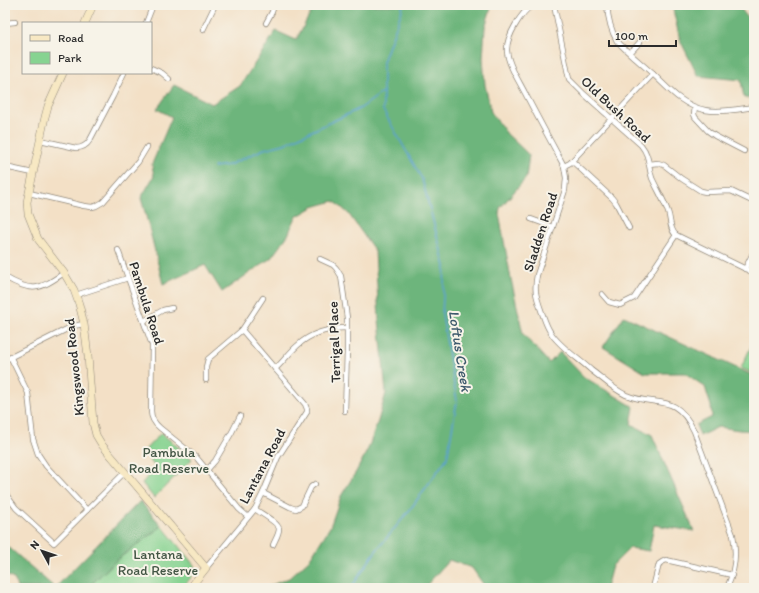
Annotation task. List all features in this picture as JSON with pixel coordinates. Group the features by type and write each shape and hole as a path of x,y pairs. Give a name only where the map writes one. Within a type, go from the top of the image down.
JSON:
{"street":[{"path":"85,22 93,5"},
{"path":"146,22 153,5"},
{"path":"203,30 215,5"},
{"path":"266,23 274,5"},
{"name":"Sladden Road","path":"533,5 524,13 510,35 506,50 517,78 564,166 566,178 566,185 562,200 537,275 535,285 538,301 546,324 558,342 617,390 633,397 664,402 676,407 685,415 694,431 733,536 735,555 732,574 727,588"},
{"name":"Old Bush Road","path":"554,5 572,83 646,151 651,175 668,212 673,231 676,235"},
{"path":"607,5 611,31 617,41 677,97 695,107 713,111 754,107"},
{"path":"5,22 16,22"},
{"path":"630,53 640,42"},
{"path":"152,68 162,73 169,79"},
{"name":"Kingswood Road","path":"63,74 48,106 45,117 27,208 38,239 64,273 74,290 82,312 88,356 92,417 96,435 102,446 206,568"},
{"path":"40,140 76,148 82,148 86,145 94,133 124,74"},
{"path":"564,166 568,165 572,161 653,74"},
{"path":"695,107 694,114 708,131 744,150"},
{"path":"29,193 84,206 92,207 100,205 108,198 138,162 147,147"},
{"path":"572,161 614,200 629,228"},
{"path":"649,164 658,163 664,165 701,191 733,192 754,202"},
{"path":"5,167 33,173"},
{"path":"531,219 553,227"},
{"path":"602,294 608,302 620,305 634,298 676,235 754,273"},
{"name":"Pambula Road","path":"118,250 152,345 152,418 160,428 191,452 239,509 248,517"},
{"path":"745,269 754,251"},
{"name":"Terrigal Place","path":"320,259 333,265 341,276 347,318 345,411"},
{"path":"5,277 25,287 36,288 48,284 64,273"},
{"path":"76,295 128,278"},
{"path":"206,380 206,367 208,359 242,330 263,298"},
{"path":"144,322 163,310 172,308"},
{"path":"5,360 73,326 84,324"},
{"path":"242,330 275,369 297,345 309,337 328,330 347,328"},
{"path":"11,358 28,393 31,431 38,454 46,466 87,510"},
{"name":"Lantana Road","path":"190,588 255,509 278,457 306,414 307,409 305,404 275,369"},
{"path":"206,470 214,461 240,416"},
{"path":"5,493 16,508 54,543 125,472"},
{"path":"263,493 290,507 296,508 302,506 311,487 315,484"},
{"path":"255,509 278,526 279,530 273,545"},
{"path":"653,588 659,564 666,560 732,574"}],"green space":[{"path":"315,5 492,5 485,27 483,58 485,85 491,112 507,134 529,155 526,178 500,208 499,214 523,334 549,363 560,352 584,377 634,407 631,424 652,435 694,531 654,525 649,551 630,548 612,566 606,588 486,588 472,568 449,560 424,588 263,588 289,578 309,560 330,527 341,496 368,449 378,421 386,393 379,320 375,251 348,213 334,201 313,207 296,217 288,235 271,258 222,292 205,265 163,284 141,198 154,176 152,164 172,117 157,109 174,85 212,104 240,86 276,31 296,40"},
{"path":"672,5 738,5 754,26 754,98 744,98 741,80 698,76 680,40"},
{"path":"624,316 754,376 754,431 718,427 700,436 696,425 712,417 711,406 705,387 685,373 645,373 603,347"},
{"path":"754,340 754,374 741,368"},
{"name":"Pambula Road Reserve","path":"161,433 192,459 154,498 142,483 156,468 143,452"},
{"path":"140,501 162,526 118,559 87,588 55,588"},
{"name":"Lantana Road Reserve","path":"162,526 194,565 192,575 182,588 87,588 118,559"},
{"path":"5,544 55,588 17,588 15,580 5,574"}],"waterway":[{"name":"Loftus Creek","path":"351,588 375,552 409,511 447,458 457,401 442,315 445,266 422,179 383,110 383,62 403,5"},
{"path":"214,167 229,165 264,149 284,144 361,108 383,92"}]}
